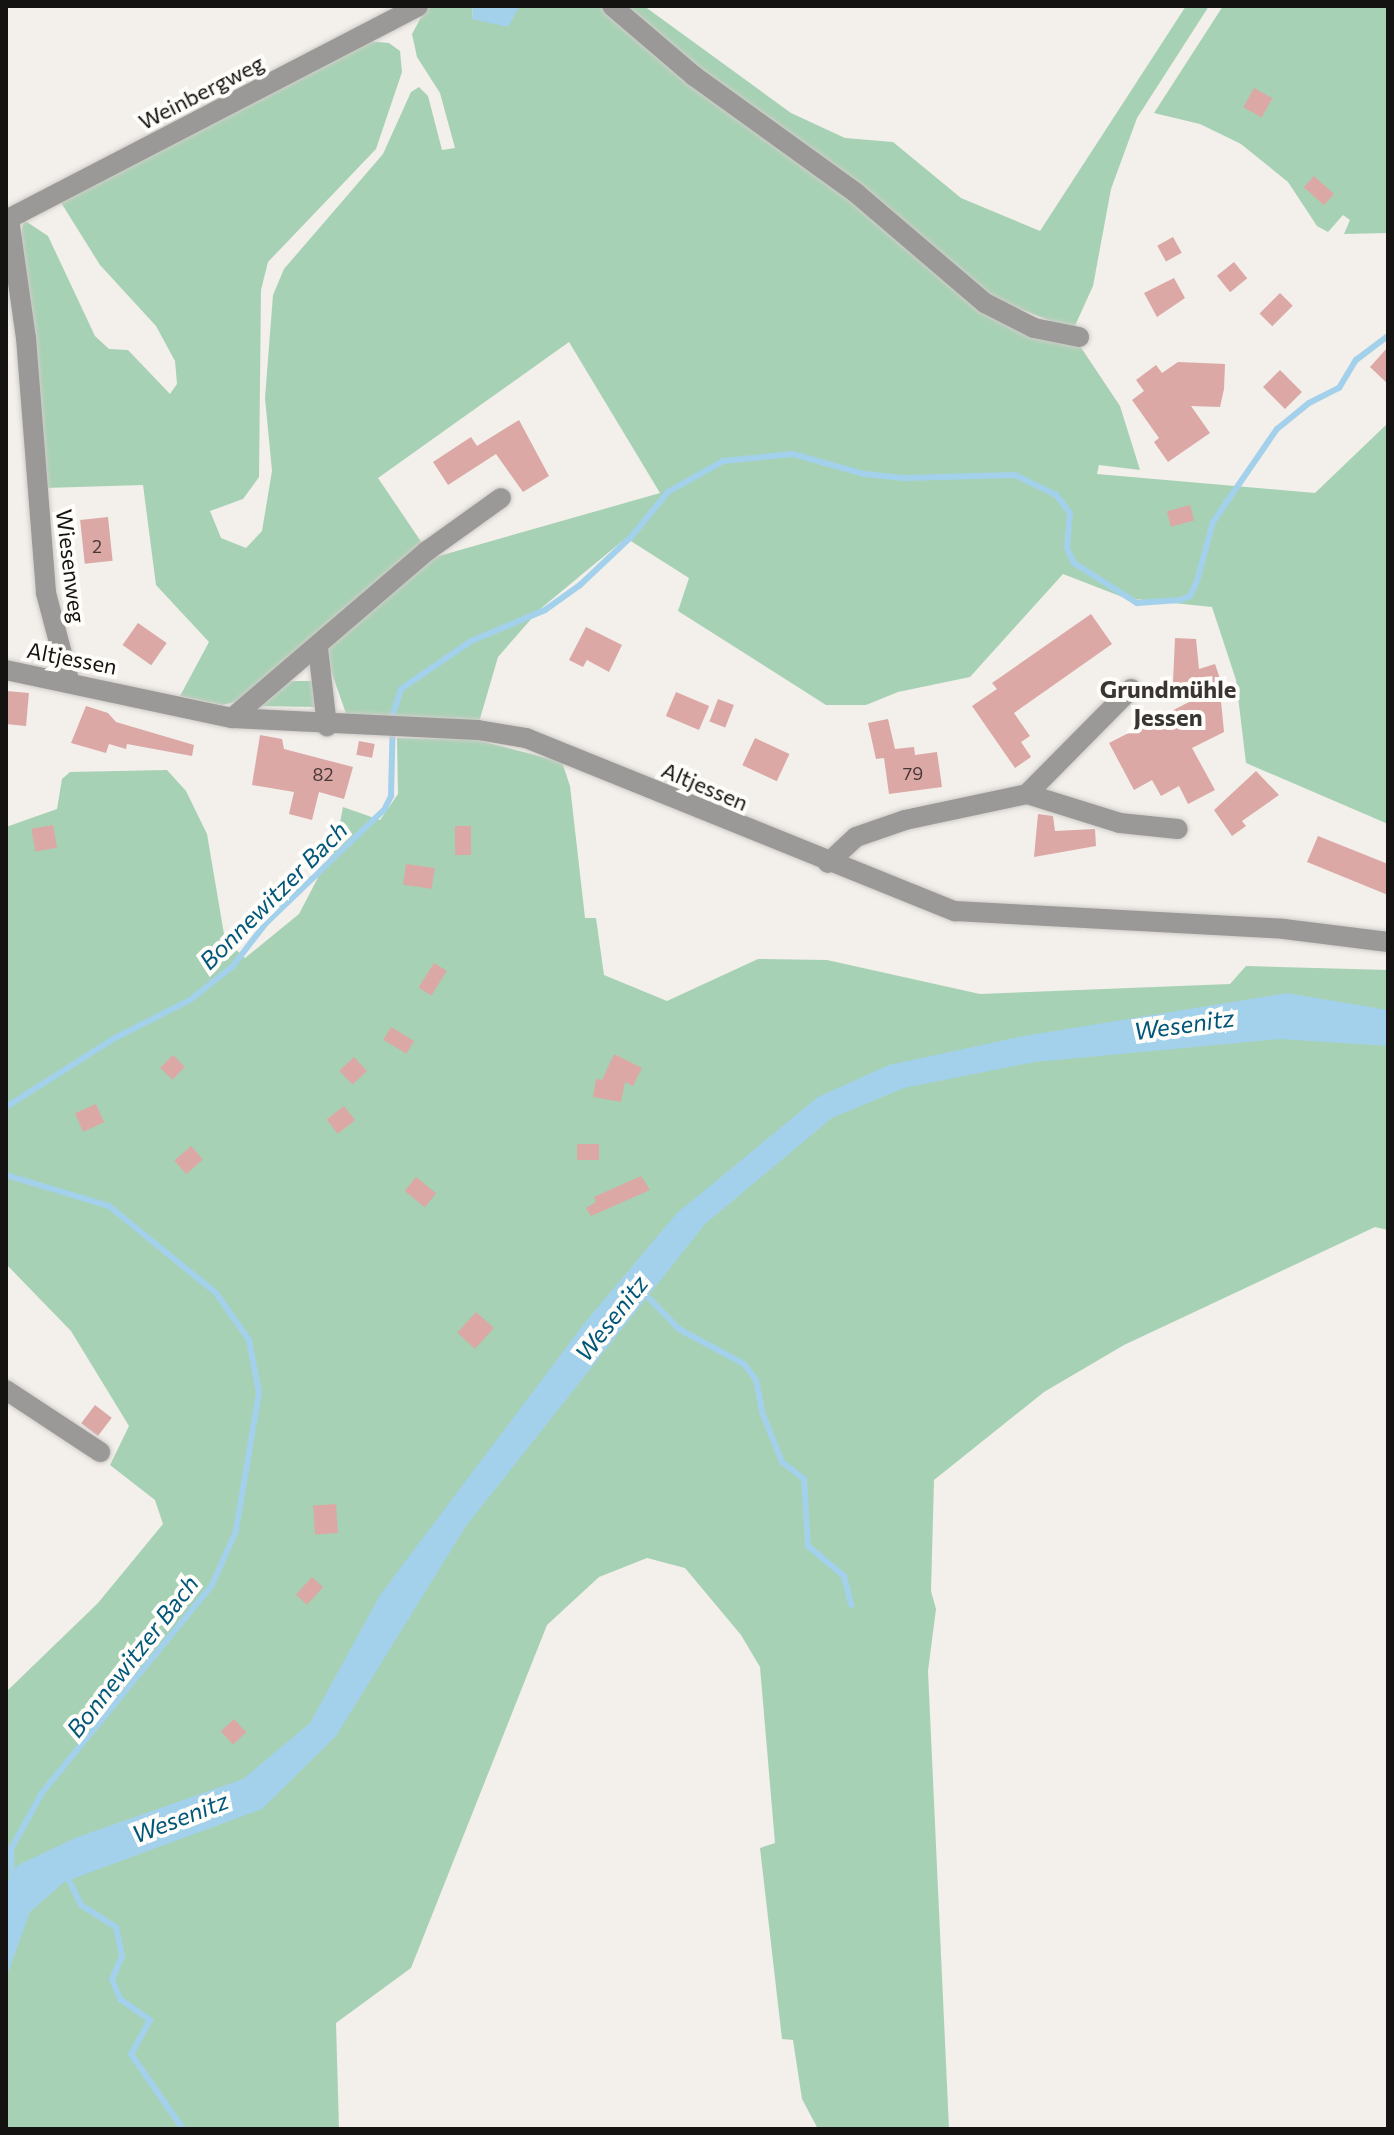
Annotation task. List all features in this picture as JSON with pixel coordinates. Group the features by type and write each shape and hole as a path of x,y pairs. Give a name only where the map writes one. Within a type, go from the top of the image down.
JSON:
{"street":[{"name":"Weinbergweg","path":"7,219 418,6"},
{"path":"612,6 694,76 856,193 985,303 1034,328 1079,337"},
{"name":"Wiesenweg","path":"7,219 26,338 46,593 69,680"},
{"path":"232,718 318,648 427,551 501,498"},
{"path":"318,648 327,726"},
{"name":"Altjessen","path":"6,670 69,680 232,718 327,726 478,730 526,738 828,863 955,911 1284,929 1386,942"},
{"path":"1027,794 1131,689"},
{"path":"828,863 856,837 881,828 1027,794 1120,823 1178,829"},
{"path":"6,1390 100,1452"}],"green space":[{"path":"427,6 473,6 472,19 520,6 605,6 850,196 981,306 1078,343 1120,406 1140,470 1099,465 1097,474 1315,493 1388,423 1388,824 1246,763 1236,680 1212,607 1125,598 1063,574 970,677 898,692 866,705 826,705 678,611 689,578 626,538 539,610 498,657 479,722 349,722 324,651 432,558 660,493 569,342 378,478 424,546 240,701 222,705 180,696 209,642 156,585 143,485 44,488 20,239 24,220 48,236 95,336 109,349 128,350 170,394 177,384 175,361 156,326 100,265 60,201 367,41 389,43 400,51 402,72 376,149 268,262 261,290 259,477 243,499 210,511 221,538 246,548 262,531 272,471 265,398 273,295 284,269 383,154 411,92 419,87 428,96 442,150 455,148 440,93 417,57 412,34"},
{"path":"620,6 644,6 791,113 845,138 893,142 961,198 1040,231 1186,6 1209,6 1137,118 1111,189 1093,286 1073,330 990,297 696,71"},
{"path":"1223,6 1388,6 1388,233 1344,234 1350,220 1343,215 1328,232 1317,226 1288,182 1241,144 1200,124 1154,113"},
{"path":"287,681 316,681 317,707 257,706"},
{"path":"397,738 473,739 562,762 570,786 585,918 596,918 604,975 667,1001 758,959 827,960 980,994 1230,984 1246,966 1388,970 1388,1230 1375,1227 1124,1345 1044,1392 934,1480 931,1591 936,1609 928,1671 949,2129 818,2129 802,2099 793,2040 782,2039 760,1848 775,1843 760,1667 741,1635 685,1568 647,1558 599,1577 547,1625 411,1968 336,2023 339,2129 6,2129 6,1692 98,1603 163,1524 155,1500 110,1465 129,1426 71,1331 6,1264 6,827 57,809 62,779 70,772 167,770 186,791 207,834 225,940 245,958 299,914 336,843 343,807 380,820 398,794"}],"water":[{"path":"473,6 520,6 508,27 472,19"},
{"name":"Wesenitz","path":"1287,993 1388,1010 1388,1046 1280,1039 1035,1062 904,1088 832,1118 705,1224 466,1526 336,1736 262,1809 64,1882 30,1912 6,1978 6,1884 18,1865 75,1838 243,1779 310,1723 380,1595 586,1321 677,1213 818,1097 889,1065 1024,1036"}],"building":[{"path":"1254,88 1272,98 1262,117 1243,107"},
{"path":"1314,176 1334,194 1324,205 1304,187"},
{"path":"1173,237 1182,253 1166,261 1157,246"},
{"path":"1234,262 1247,278 1230,292 1217,276"},
{"path":"1174,278 1185,298 1157,317 1144,293"},
{"path":"1280,293 1293,306 1272,326 1259,314"},
{"path":"1388,347 1388,384 1370,367"},
{"path":"1178,362 1225,364 1224,389 1220,407 1191,406 1210,433 1168,462 1154,442 1159,438 1132,400 1144,391 1136,380 1156,365 1162,373"},
{"path":"1280,370 1302,392 1285,409 1263,387"},
{"path":"519,420 549,476 523,492 496,454 448,485 433,462 471,437 477,446"},
{"path":"1190,505 1194,520 1171,527 1167,511"},
{"path":"108,517 113,561 85,564 80,520"},
{"path":"1091,614 1112,644 1014,713 1030,736 1021,742 1031,757 1015,768 972,706 997,689 992,683"},
{"path":"138,623 167,643 151,665 123,645"},
{"path":"586,627 622,645 609,672 587,660 583,667 569,660"},
{"path":"1175,638 1196,639 1199,669 1215,664 1227,699 1221,701 1224,732 1192,748 1215,790 1188,804 1179,786 1161,796 1152,780 1134,790 1109,743 1195,699 1173,682"},
{"path":"6,691 29,693 26,726 6,724"},
{"path":"676,692 709,706 699,730 666,716"},
{"path":"718,699 734,705 725,727 709,721"},
{"path":"86,706 108,713 116,722 194,745 192,756 127,744 126,749 109,744 106,753 71,743"},
{"path":"888,719 895,749 914,747 915,755 937,752 942,787 889,794 884,758 876,759 868,723"},
{"path":"260,735 282,739 284,749 353,767 344,799 319,792 312,820 289,814 294,792 252,785"},
{"path":"755,738 789,754 777,781 742,765"},
{"path":"359,741 375,744 372,758 356,755"},
{"path":"1256,771 1279,795 1242,821 1246,826 1232,836 1214,810"},
{"path":"1038,814 1053,816 1055,831 1095,829 1096,846 1034,857"},
{"path":"53,825 57,848 35,851 31,829"},
{"path":"455,826 471,826 471,855 455,855"},
{"path":"1318,836 1388,864 1388,895 1307,862"},
{"path":"406,864 435,868 432,889 403,885"},
{"path":"434,963 447,971 431,996 419,988"},
{"path":"391,1027 414,1041 406,1054 383,1040"},
{"path":"614,1054 642,1068 633,1086 625,1082 621,1102 593,1097 596,1079 602,1080"},
{"path":"173,1055 185,1067 172,1080 160,1068"},
{"path":"354,1057 367,1071 352,1085 339,1071"},
{"path":"96,1104 104,1122 83,1132 75,1113"},
{"path":"344,1106 355,1120 338,1134 327,1120"},
{"path":"577,1144 599,1144 599,1160 577,1160"},
{"path":"191,1146 203,1160 186,1174 174,1160"},
{"path":"641,1176 650,1190 591,1216 586,1208 596,1202 594,1197"},
{"path":"416,1177 436,1193 425,1207 405,1191"},
{"path":"476,1312 494,1328 475,1349 457,1333"},
{"path":"95,1405 112,1418 98,1436 81,1423"},
{"path":"336,1504 338,1533 315,1535 313,1506"},
{"path":"312,1577 323,1587 307,1605 296,1595"},
{"path":"234,1719 246,1732 233,1744 221,1731"}],"waterway":[{"name":"Bonnewitzer Bach","path":"6,1107 113,1039 190,1000 232,967 266,923 384,810 391,796 393,714 401,689 471,641 545,610 580,585 632,536 668,492 723,461 793,454 864,474 904,478 1015,475 1056,495 1070,513 1067,548 1074,563 1137,603 1180,600 1190,596 1197,581 1213,522 1277,429 1309,403 1339,388 1356,360 1388,336"},
{"name":"Bonnewitzer Bach","path":"6,1175 109,1206 216,1293 249,1340 259,1393 236,1531 212,1585 42,1793 11,1849 12,1884"},
{"name":"Wesenitz","path":"644,1293 679,1329 744,1364 756,1380 762,1412 782,1462 804,1479 808,1546 844,1576 851,1605"},
{"path":"67,1876 81,1905 116,1927 122,1956 112,1979 120,1999 150,2020 131,2054 183,2129"}],"district":[{"name":"Grundmühle Jessen","path":"1168,703"}]}
